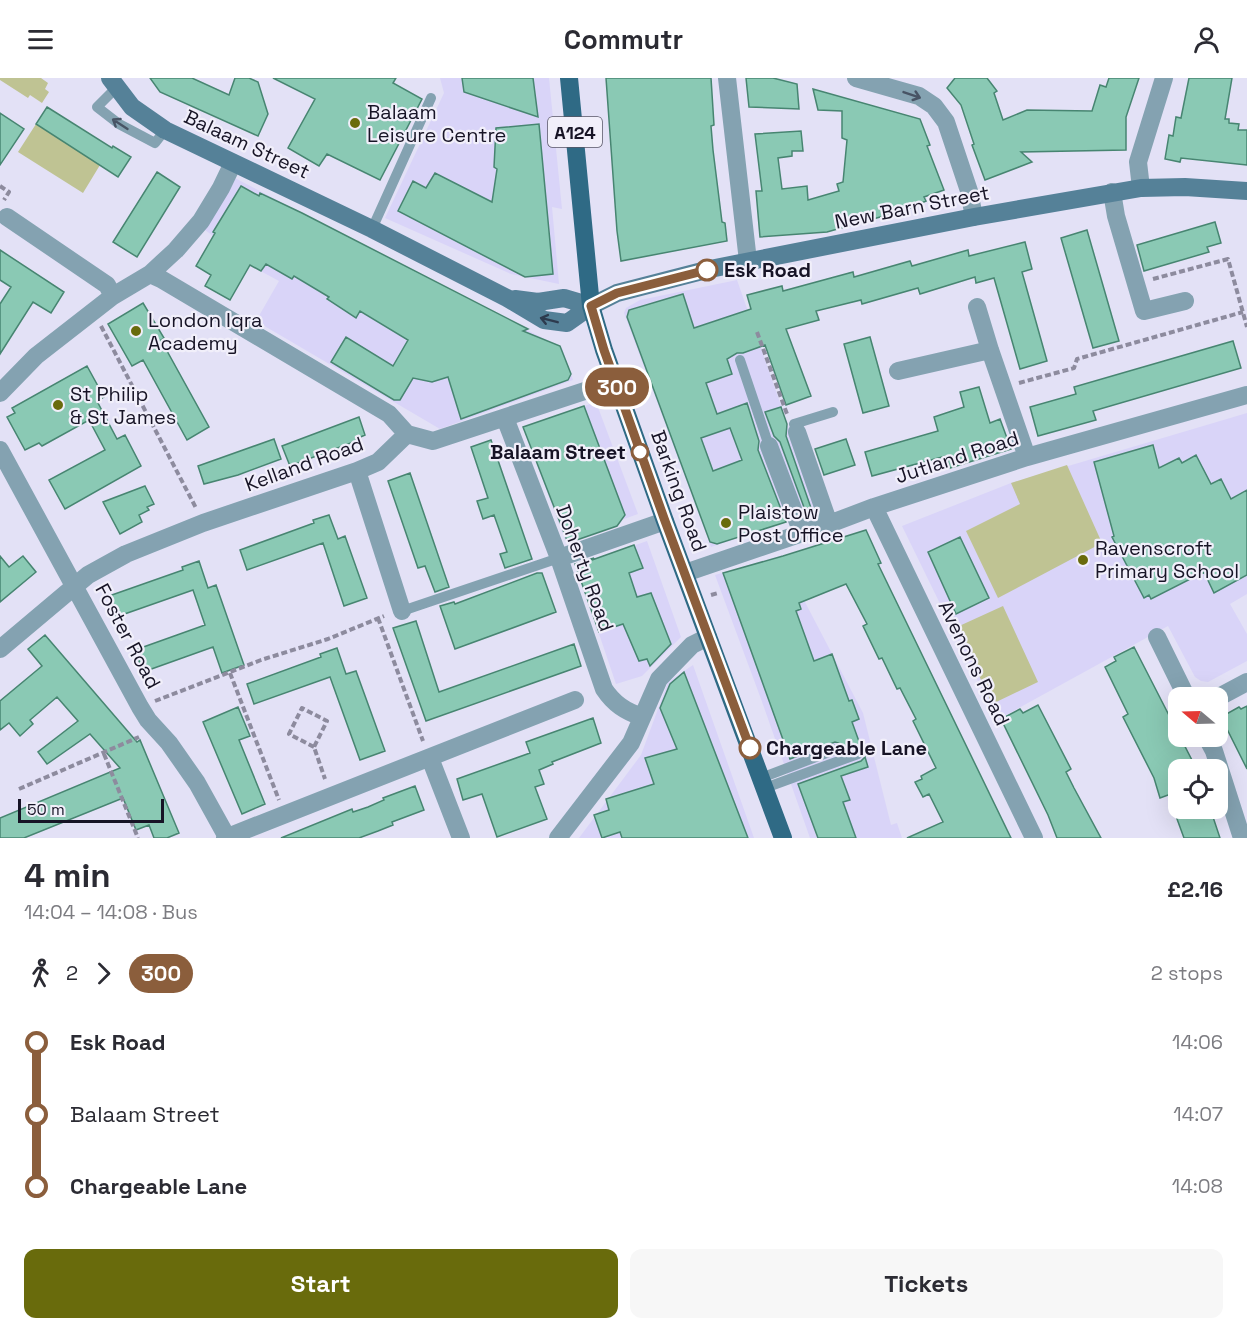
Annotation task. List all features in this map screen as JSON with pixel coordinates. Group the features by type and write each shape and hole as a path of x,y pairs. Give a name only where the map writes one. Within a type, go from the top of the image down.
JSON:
{"main road":[{"name":"Barking Road","path":"569,78 591,306 665,521 783,838"}],"street":[{"path":"727,78 748,261"},
{"path":"856,78 919,96 934,106 946,122 969,191 974,217"},
{"path":"1141,188 1138,162 1164,78"},
{"name":"Balaam Street","path":"113,83 132,107 165,130 372,229 507,298 544,320 567,323 591,306"},
{"path":"0,393 36,356 113,296 150,274 176,250 201,221 233,163"},
{"name":"New Barn Street","path":"591,306 617,293 748,261 1112,192 1141,188 1185,187 1247,191"},
{"path":"1112,192 1116,216 1144,312 1185,301"},
{"path":"3,211 107,285 113,296"},
{"path":"150,274 389,414 407,434 433,441 615,381"},
{"path":"977,307 1027,458"},
{"path":"898,371 990,350"},
{"name":"Jutland Road","path":"685,573 874,507 1027,458 1247,395"},
{"name":"Doherty Road","path":"511,416 604,689 611,700 623,709 642,717"},
{"path":"797,432 829,524"},
{"name":"Kelland Road","path":"0,649 88,575 126,554 203,523 357,471 378,462 407,434"},
{"path":"769,446 771,468 802,533"},
{"name":"Foster Road","path":"0,450 140,707 197,783 226,838"},
{"path":"357,471 402,611"},
{"name":"Avenons Road","path":"874,507 1034,838"},
{"path":"559,558 665,521"},
{"path":"558,838 631,744 659,679 692,645 708,637"},
{"path":"1157,637 1182,687"},
{"path":"1228,692 1247,682"},
{"path":"226,838 575,700"},
{"path":"1212,747 1242,838"},
{"path":"430,758 460,838"}],"lane":[{"path":"113,83 97,106 118,124 155,143 165,130"},
{"path":"372,229 431,98"},
{"path":"740,360 769,446"},
{"path":"797,432 794,424 833,412"},
{"path":"402,611 559,558"},
{"path":"763,783 837,748"},
{"path":"763,783 858,754"}],"path":[{"path":"0,186 9,192 3,211"},
{"path":"1136,284 1228,259 1247,327"},
{"path":"93,312 203,523"},
{"path":"1003,387 1074,368 1077,359 1243,312"},
{"path":"757,332 793,431 797,432"},
{"path":"711,595 718,593"},
{"path":"140,707 230,672 402,611"},
{"path":"378,618 430,758"},
{"path":"230,672 284,815"},
{"path":"314,747 327,721 302,708 289,734 314,747 333,796"},
{"path":"19,789 104,754 156,729"},
{"path":"104,754 138,838"}],"shaded area":[{"path":"440,78 549,78 562,209 552,207 559,284 511,274 385,218 444,93"},
{"path":"233,177 562,348 573,380 440,429 256,321 279,281 240,260 228,247 205,230"},
{"path":"737,280 818,511 711,547 624,313 626,308 640,300"},
{"path":"596,402 638,514 565,540 523,427"},
{"name":"Ravenscroft Primary School","path":"1247,413 1247,594 1230,604 1247,634 1247,661 1208,682 1201,681 1195,677 1168,626 997,720 902,526 1011,483"},
{"path":"647,541 681,637 642,676 616,684 576,566"},
{"path":"783,555 795,583 863,713 891,825 897,823 902,838 810,838 715,575"},
{"path":"693,665 754,838 579,838 641,755 668,682"}],"green space":[{"path":"0,78 41,78 48,83 45,89 49,92 42,103 30,95 28,98"},
{"path":"36,124 100,165 83,193 18,152"},
{"path":"1067,465 1102,543 998,598 966,531 1020,504 1011,483"},
{"path":"1003,606 1038,682 992,704 957,627"}],"building":[{"path":"150,78 192,78 229,95 235,78 249,78 258,82 268,114 258,136 160,92"},
{"name":"Balaam Leisure Centre","path":"273,78 396,78 393,83 422,99 380,180 327,154 319,166 288,148 315,99"},
{"path":"462,78 533,78 538,117 464,92"},
{"path":"606,78 711,78 713,150 722,222 725,223 727,241 621,261"},
{"path":"746,78 773,78 797,84 799,109 749,107"},
{"path":"955,78 987,78 997,91 994,93 1003,120 1027,110 1092,111 1100,85 1106,87 1109,78 1139,78 1126,117 1126,150 1021,152 1032,162 985,180 961,105 947,88"},
{"path":"1189,78 1232,78 1225,119 1229,119 1229,123 1239,124 1238,130 1247,130 1247,165 1181,158 1180,162 1165,159 1169,135 1173,136 1176,117 1181,118"},
{"path":"813,89 920,119 930,145 927,146 944,190 924,197 926,201 905,210 827,232 760,237 756,191 762,191 755,134 801,131 803,151 792,151 792,156 778,158 782,189 807,186 808,200 839,191 837,184 843,182 847,140 842,138 842,111 818,110"},
{"path":"47,107 112,148 113,146 131,157 118,177 36,124"},
{"path":"0,113 24,129 0,165"},
{"path":"539,124 553,274 525,277 398,211 413,181 426,188 435,173 492,202 497,169 494,167 496,128"},
{"path":"157,172 180,187 137,257 113,242"},
{"path":"241,186 259,196 260,193 302,213 528,329 523,331 560,346 571,374 568,380 461,419 448,377 432,382 413,378 400,400 394,400 331,362 346,337 393,366 408,340 360,311 356,318 327,299 329,297 294,276 292,279 266,264 261,271 250,265 230,300 205,286 211,275 196,266 215,233 213,232"},
{"path":"1215,222 1221,243 1207,247 1209,252 1144,271 1137,245"},
{"path":"1087,230 1119,341 1093,348 1061,238"},
{"path":"1025,242 1032,269 1022,272 1047,361 1020,369 994,278 976,283 975,277 920,294 918,288 862,304 861,300 816,311 819,320 786,329 811,396 786,405 765,345 737,353 727,359 732,374 706,383 717,414 747,403 759,441 758,450 786,522 717,544 710,542 627,317 629,310 683,294 694,328 751,309 747,295 782,286 783,291 853,272 854,277 910,261 912,266 968,250 969,256","holes":["730,428 742,460 713,471 701,438"]},
{"path":"0,250 64,292 51,313 33,302 0,354 0,304 11,287 0,280"},
{"path":"143,303 164,338 161,340 209,427 187,440 143,360 132,366 108,324"},
{"path":"870,337 889,406 863,413 844,344"},
{"path":"1233,341 1241,368 1093,411 1096,420 1038,436 1030,407 1076,394 1074,387"},
{"path":"87,366 104,397 97,401 117,439 125,435 141,466 65,509 49,480 105,450 89,420 42,446 39,443 25,450 7,417 15,413 12,408"},
{"path":"979,387 990,423 1000,419 1011,449 950,468 946,456 872,476 865,452 938,431 934,417 964,407 960,392"},
{"path":"584,406 625,515 617,526 568,543 523,427"},
{"path":"781,407 787,424 786,436 811,508 805,510 780,442 774,436 765,412"},
{"path":"359,417 365,435 356,441 290,466 282,446"},
{"path":"274,439 281,459 238,475 204,484 198,466"},
{"path":"846,439 855,465 824,475 815,449"},
{"path":"491,440 532,559 505,568 500,554 507,552 494,515 483,519 477,501 488,498 471,447"},
{"path":"1153,445 1159,468 1179,458 1182,463 1196,455 1211,484 1221,479 1231,499 1247,490 1247,575 1214,593 1204,572 1151,599 1149,595 1144,598 1112,537 1114,536 1094,462"},
{"path":"410,473 449,587 435,592 425,566 418,568 388,481"},
{"path":"145,486 154,504 147,507 149,510 139,515 142,522 120,534 103,502"},
{"path":"329,515 338,539 345,536 367,598 344,606 323,543 247,570 240,550 314,523 313,520"},
{"path":"866,530 881,563 878,564 1011,838 907,838 943,822 929,794 923,797 915,782 936,768 913,721 916,719 900,688 897,689 882,658 879,659 863,626 867,624 846,584 799,603 801,609 796,611 814,661 832,654 849,701 852,700 859,719 852,722 861,747 844,751 842,744 835,742 790,759 723,573"},
{"path":"960,537 989,598 956,614 928,552"},
{"path":"634,545 643,568 629,573 637,597 651,593 671,644 650,666 647,659 639,661 623,624 599,632 575,564"},
{"path":"0,556 9,567 23,556 36,572 0,602"},
{"path":"199,561 208,588 216,585 244,665 222,673 213,647 143,672 135,650 205,625 193,590 116,617 109,596 183,570 182,567"},
{"path":"542,573 556,612 455,649 440,606 454,602 455,604"},
{"path":"416,621 439,692 574,644 581,666 426,721 393,628"},
{"path":"45,635 137,742 140,740 179,833 167,838 154,838 149,825 136,830 123,798 24,838 0,838 0,818 120,768 90,734 47,764 38,752 78,721 57,697 30,720 33,724 20,736 9,723 0,730 0,701 42,666 28,649"},
{"path":"1134,647 1168,713 1168,747 1185,747 1191,759 1168,759 1168,795 1160,798 1154,778 1123,717 1128,714 1105,667 1116,661 1114,657"},
{"path":"337,648 346,674 356,671 385,751 360,760 330,677 254,704 247,684 321,657 320,654"},
{"path":"684,672 748,838 622,838 620,832 602,838 594,815 609,810 606,799 654,784 645,758 677,749 660,708 670,684"},
{"path":"1038,705 1071,769 1066,772 1101,838 1057,838 1001,719 1020,709 1023,713"},
{"path":"1247,706 1247,769 1228,731 1228,713 1239,707 1241,709"},
{"path":"238,707 250,736 239,740 265,804 242,814 203,722"},
{"path":"593,718 601,743 552,762 553,764 539,770 544,784 535,787 547,819 497,837 482,794 463,800 457,779 530,753 526,742"},
{"path":"865,757 868,767 841,776 850,800 843,802 856,838 818,838 798,784 861,761"},
{"path":"415,786 424,810 392,822 393,825 378,831 359,838 281,838 352,809 353,812 368,807 384,800 383,798"},
{"path":"1177,819 1214,819 1220,838 1184,838"}],"bus line":[{"name":"300","path":"707,270 617,293 591,306 604,350 665,521 750,748"}],"place":[{"name":"Balaam Leisure Centre","path":"355,123"},
{"name":"Esk Road","path":"707,270"},
{"name":"London Iqra Academy","path":"136,331"},
{"name":"St Philip & St James","path":"58,405"},
{"name":"Balaam Street","path":"640,452"},
{"name":"Plaistow Post Office","path":"726,523"},
{"name":"Ravenscroft Primary School","path":"1083,560"},
{"name":"Chargeable Lane","path":"750,748"}]}
